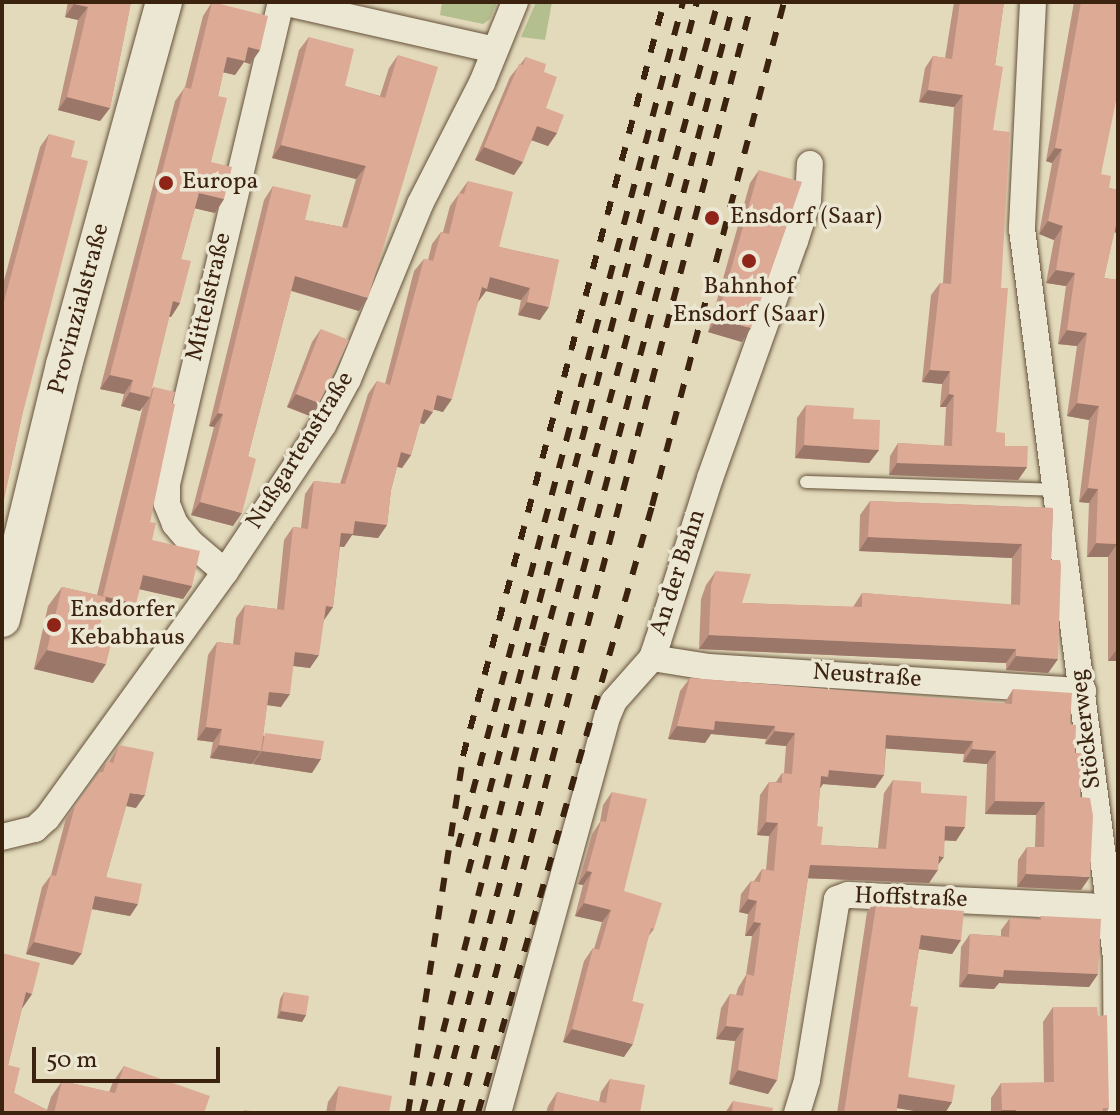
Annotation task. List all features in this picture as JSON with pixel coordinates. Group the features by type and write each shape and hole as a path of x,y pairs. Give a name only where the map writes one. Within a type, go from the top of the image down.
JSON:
{"main road":[{"name":"Provinzialstraße","path":"2,619 64,365 164,2"}],"street":[{"path":"281,2 495,50"},
{"name":"Mittelstraße","path":"225,572 191,543 175,524 167,504 167,484 281,2"},
{"name":"Nußgartenstraße","path":"2,837 35,829 47,818 225,572 323,425 348,379 420,204 482,83 515,2"},
{"name":"Stöckerweg","path":"1033,2 1022,229 1083,691 1118,998 1117,1113"},
{"name":"An der Bahn","path":"498,1113 608,715 614,701 652,658 710,478 795,241 808,200 810,164"},
{"name":"Neustraße","path":"652,658 709,667 1083,691"},
{"name":"Hoffstraße","path":"797,1113 807,1080 837,899 848,895 1107,907"}],"lane":[{"path":"806,482 1055,490"}],"green space":[{"path":"442,2 497,2 490,19 483,24 440,15"},
{"path":"536,2 552,2 545,40 521,37"}],"building":[{"path":"75,2 131,2 110,108 67,97 88,7"},
{"path":"212,2 268,16 260,50 248,47 245,61 227,57 218,96 227,98 211,162 232,167 224,199 199,193 181,259 191,261 180,303 173,301 150,397 130,392 133,380 110,375 184,87 191,89"},
{"path":"960,2 1004,2 995,65 1003,67 993,130 1010,132 1001,288 1008,288 996,432 1005,433 1005,446 1028,446 1027,467 897,463 898,443 952,446 954,395 949,394 950,371 930,370 940,283 951,284 963,95 928,90 933,56 952,59"},
{"path":"1081,2 1118,2 1118,91 1101,174 1111,176 1109,188 1118,190 1118,217 1104,278 1118,280 1118,648 1117,544 1096,543 1098,489 1088,488 1099,406 1077,403 1087,333 1067,330 1075,273 1056,270 1063,226 1048,221 1062,149 1055,148"},
{"path":"309,37 354,49 345,86 385,98 398,55 438,67 368,298 295,276 248,456 256,459 242,513 200,502 223,414 218,413 273,186 311,195 305,220 347,228 366,166 281,145"},
{"path":"526,57 546,64 544,72 557,77 546,108 564,115 557,133 537,126 523,162 484,147 519,64 523,65"},
{"path":"49,134 75,141 71,157 88,161 21,420 2,508 2,309"},
{"name":"Bahnhof Ensdorf (Saar)","path":"759,170 802,182 751,328 717,319"},
{"path":"468,181 513,192 499,247 559,260 549,307 527,302 530,288 490,277 487,289 482,287 452,399 437,395 433,412 424,409 411,455 401,452 391,490 387,525 355,521 353,534 341,533 333,607 326,606 319,655 295,652 290,694 269,692 261,751 219,745 222,729 206,727 217,642 240,645 245,605 284,610 293,527 308,529 314,481 345,484 377,381 390,385 424,259 433,261 441,232 449,234 459,193 464,194"},
{"path":"321,329 349,340 319,403 296,394"},
{"path":"154,387 175,392 172,403 175,404 150,522 156,523 152,540 200,551 192,586 143,575 136,604 103,596"},
{"path":"806,405 854,408 853,419 880,420 879,450 804,445"},
{"path":"870,501 1053,508 1051,560 1060,560 1061,565 1058,659 1016,656 1016,649 709,635 711,585 716,571 751,574 742,603 862,607 862,593 1020,605 1022,544 868,537"},
{"path":"62,587 106,597 99,629 114,632 106,664 47,650"},
{"path":"690,678 1012,704 1013,689 1072,693 1070,724 1076,725 1075,753 1082,753 1080,797 1090,798 1093,816 1090,877 1026,874 1027,847 1044,847 1045,802 995,801 996,751 972,749 973,741 886,735 884,775 829,770 828,777 821,776 817,826 823,827 821,845 886,849 893,780 921,782 921,793 967,796 965,827 945,826 944,857 939,856 938,870 810,865 777,1080 738,1070 744,1028 726,1026 730,994 743,996 747,974 754,976 761,923 754,922 757,901 748,899 751,881 760,882 762,869 774,871 778,823 766,822 769,782 782,783 782,773 792,774 795,733 775,731 775,726 715,721 714,730 677,726"},
{"path":"265,733 324,741 321,759 262,751"},
{"path":"119,745 154,752 145,795 130,793 106,877 142,884 138,904 95,896 82,953 34,942 51,875 56,876 75,806 103,772 107,761 113,763"},
{"path":"612,792 647,799 624,891 662,903 654,929 651,928 632,1001 644,1004 633,1044 572,1029 593,948 599,950 611,910 584,903 592,872 587,871 601,821 606,822"},
{"path":"877,899 926,901 925,908 964,911 961,940 921,935 910,1006 918,1007 908,1077 955,1085 952,1102 899,1094 896,1113 844,1113"},
{"path":"1041,916 1101,919 1098,974 1004,970 1003,977 968,974 970,934 1009,937 1010,918 1041,920"},
{"path":"2,953 40,963 32,994 26,992 8,1065 20,1068 14,1093 52,1113 2,1113"},
{"path":"284,992 309,996 306,1015 281,1011"},
{"path":"1053,1007 1097,1007 1098,1016 1107,1015 1109,1108 1103,1108 1102,1113 1016,1113 1016,1110 1002,1110 1001,1083 1054,1082"},
{"path":"124,1066 210,1096 204,1113 54,1113 62,1081 115,1093"},
{"path":"610,1079 645,1085 640,1113 553,1113 557,1092 606,1103"},
{"path":"339,1086 392,1096 389,1113 335,1113"},
{"path":"733,1101 773,1108 772,1113 732,1113"}],"railway":[{"path":"408,1113 463,756 664,2"},
{"path":"458,847 683,2"},
{"path":"468,873 697,2"},
{"path":"422,1113 543,646 718,2"},
{"path":"439,1113 734,2"},
{"path":"459,1113 752,2"},
{"path":"478,1113 652,506 784,2"}],"place":[{"name":"Europa","path":"166,183"},
{"name":"Ensdorf (Saar)","path":"712,218"},
{"name":"Bahnhof Ensdorf (Saar)","path":"749,261"},
{"name":"Ensdorfer Kebabhaus","path":"54,625"}]}
